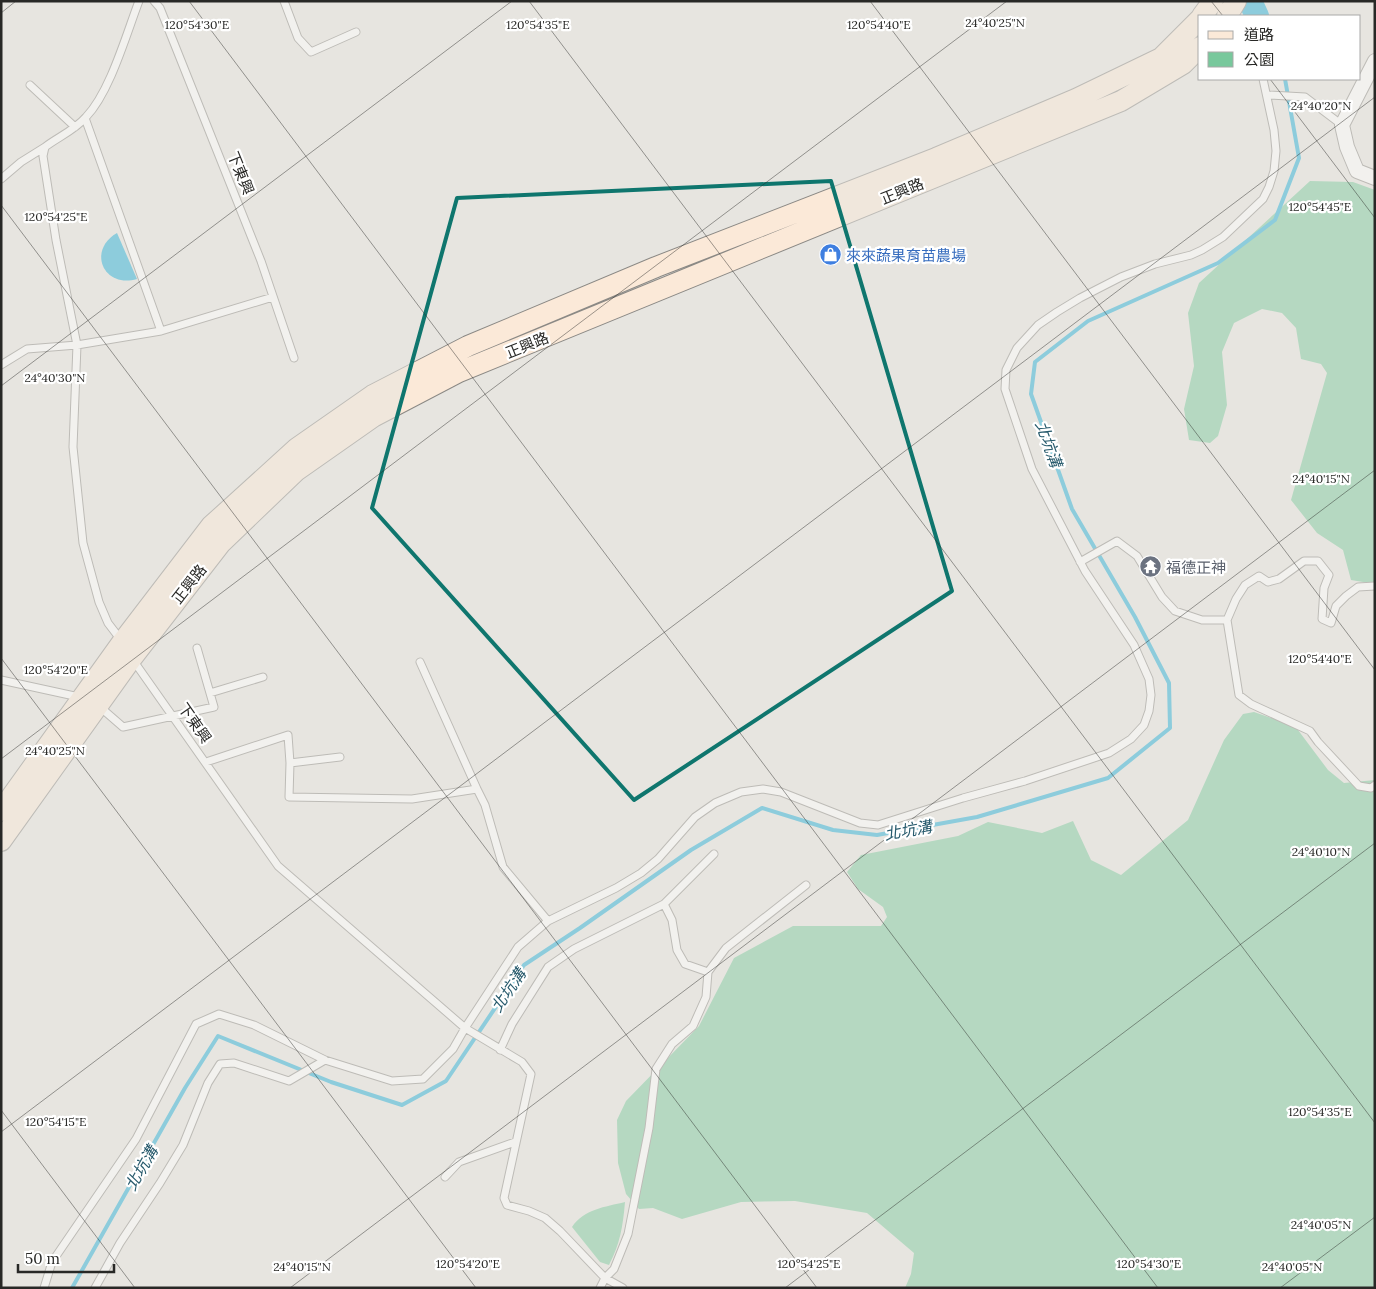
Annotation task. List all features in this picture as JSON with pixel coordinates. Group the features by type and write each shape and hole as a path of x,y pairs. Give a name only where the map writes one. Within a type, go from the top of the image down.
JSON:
{"main road":[{"path":"1203,15 1212,1"},
{"name":"正興路","path":"1,811 90,701 211,526 297,448 373,394 468,346 548,312 936,158 1076,99 1161,58 1198,21"},
{"name":"正興路","path":"127,650 221,543 296,471 373,417 459,372 1121,101 1183,64 1198,49"},
{"name":"正興路","path":"1,841 90,701"}],"street":[{"path":"1375,61 1344,136 1358,171 1375,178"}],"lane":[{"path":"1,179 21,162 75,127 98,103 139,1"},
{"name":"下東興","path":"154,1 160,8 258,252 294,358"},
{"path":"284,1 298,38 311,52 356,32"},
{"path":"44,1288 52,1262 136,1139 196,1024 219,1014 254,1025 325,1060 392,1081 423,1079 453,1049 518,947 548,921 616,888 641,873 658,859 695,817 714,803 741,792 763,789 781,792 860,823 878,825 1025,781 1100,756 1131,739 1144,725 1150,711 1151,695 1148,680 1134,645 1080,562 1032,469 1005,389 1006,370 1017,348 1038,325 1057,312 1121,277 1155,264 1191,255 1202,250 1223,237 1263,199 1274,171 1276,151 1268,95 1263,80"},
{"path":"30,85 75,127"},
{"path":"1268,95 1304,97 1344,136"},
{"path":"85,118 161,331"},
{"name":"下東興","path":"45,147 43,156 56,240 77,345 73,447 83,543 99,602 108,623 278,866 466,1029 522,1062 531,1074 515,1142"},
{"path":"1,364 27,349 77,345 161,331 273,298"},
{"path":"1080,562 1117,541 1137,556 1162,597 1175,611 1202,620 1227,620"},
{"path":"1375,586 1358,587 1346,596 1336,606 1330,623 1322,619 1324,588 1328,575 1318,561 1304,562 1279,579 1268,582 1259,576 1245,585 1236,598 1227,620 1238,695 1251,704 1310,731 1359,786 1371,788 1375,785"},
{"path":"1,680 90,701 122,727 214,707 197,648"},
{"path":"420,662 485,805 503,867 548,921"},
{"path":"210,693 263,677"},
{"path":"206,762 288,736 290,763 289,796 412,799 477,789"},
{"path":"290,763 340,757"},
{"path":"500,1050 512,1024 548,967 574,949 664,904 714,854"},
{"path":"600,1288 605,1278 614,1269 628,1234 649,1128 656,1069 672,1044 693,1026 706,997 708,972 726,948 806,885"},
{"path":"664,904 672,920 677,950 685,964 708,972"},
{"path":"95,1288 120,1243 183,1146 208,1083 220,1064 234,1063 289,1081 325,1060"},
{"path":"515,1142 504,1198 507,1205 545,1218 605,1278 623,1288"},
{"path":"445,1177 459,1162 515,1142"}],"highlighted area":[{"path":"831,181 952,591 634,800 372,508 457,198"}],"green space":[{"path":"1310,181 1353,182 1375,190 1375,584 1351,580 1343,550 1317,533 1291,500 1327,373 1321,364 1301,359 1296,328 1282,313 1262,309 1234,323 1222,352 1227,405 1218,436 1210,443 1189,440 1184,409 1194,366 1188,313 1199,283"},
{"path":"1254,712 1295,726 1328,770 1344,783 1375,780 1375,1288 905,1288 911,1274 914,1253 867,1213 795,1201 741,1202 682,1219 653,1208 639,1209 626,1194 618,1163 617,1120 626,1101 699,1026 734,958 793,926 881,926 887,917 883,907 858,889 847,872 861,855 958,836 988,822 1042,833 1073,821 1091,860 1121,875 1188,820 1224,740 1243,714"},
{"path":"625,1202 616,1250 609,1265 600,1262 572,1227 589,1212"}],"water":[{"path":"117,233 137,279 125,281 115,278 103,266 101,258 103,249 108,240"}],"waterway":[{"name":"北坑溝","path":"1250,1 1257,15"},
{"name":"北坑溝","path":"72,1288 185,1088 218,1036 331,1082 402,1105 446,1081 524,965 691,850 762,808 833,830 877,835 977,817 1108,778 1170,728 1169,683 1135,617 1072,509 1031,394 1035,362 1088,321 1218,263 1275,220 1299,158 1285,80"}],"place":[{"name":"來來蔬果育苗農場","path":"830,255"},
{"name":"福德正神","path":"1150,567"}]}
